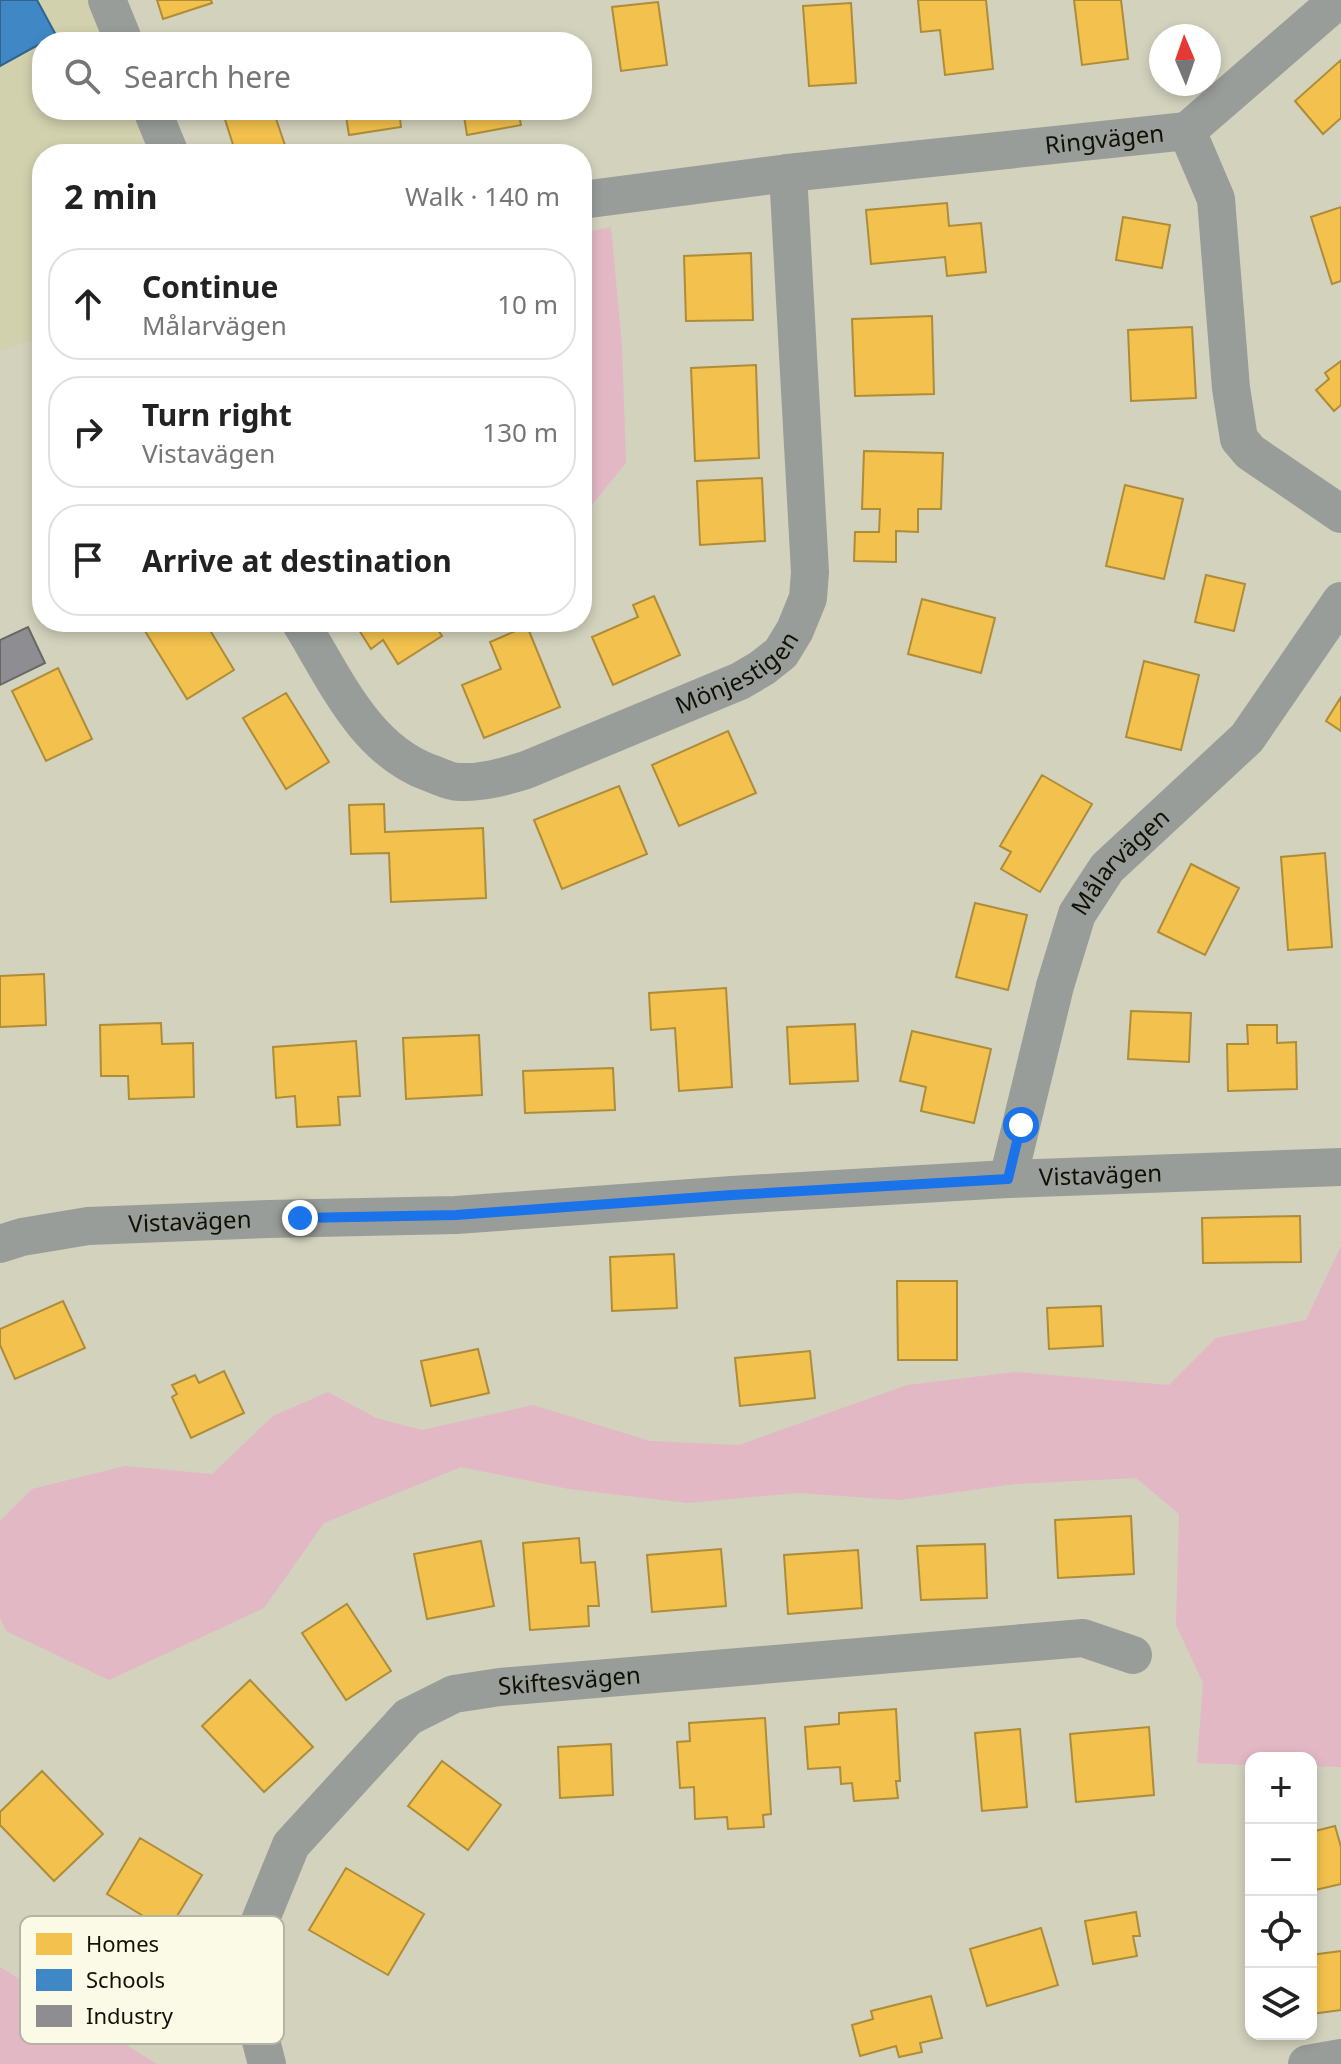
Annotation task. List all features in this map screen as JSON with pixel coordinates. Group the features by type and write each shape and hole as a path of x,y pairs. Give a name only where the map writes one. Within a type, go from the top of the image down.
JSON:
{"street":[{"path":"107,0 120,32"},
{"path":"1187,131 1338,0"},
{"path":"156,120 166,144"},
{"name":"Ringvägen","path":"592,199 788,173 1187,131 1216,199 1231,388 1239,439 1250,452 1341,514"},
{"name":"Mönjestigen","path":"306,632 363,724 385,748 417,768 456,782 491,781 526,770 740,681 781,653 795,630 808,598 810,572 788,173"},
{"name":"Målarvägen","path":"1008,1179 1055,986 1077,914 1107,868 1247,738 1341,601"},
{"name":"Vistavägen","path":"0,1244 22,1237 88,1226 456,1215 1008,1179 1341,1167"},
{"name":"Skiftesvägen","path":"262,1916 291,1845 408,1717 454,1694 500,1687 1083,1638 1133,1655"},
{"name":"Skiftesvägen","path":"262,2044 267,2064"},
{"path":"1307,2064 1341,2058"}],"shaded area":[{"path":"0,0 91,0 105,32 32,32 32,120 141,120 151,144 32,144 32,340 0,351"},
{"path":"611,227 622,346 626,463 592,505 592,231"},
{"path":"1341,1246 1341,1767 1317,1766 1317,1752 1245,1752 1245,1765 1197,1763 1203,1683 1176,1625 1179,1514 1136,1478 1015,1484 900,1500 797,1493 687,1503 569,1489 461,1467 324,1523 264,1608 109,1680 6,1631 0,1618 0,1521 32,1489 125,1466 212,1474 273,1416 328,1392 376,1418 422,1430 533,1405 650,1441 739,1445 907,1385 1015,1372 1169,1385 1216,1338 1306,1320"},
{"path":"0,1967 20,1979 20,2044 125,2044 157,2064 0,2064"}],"building: Homes":[{"path":"157,0 211,0 212,3 163,19"},
{"path":"918,0 986,0 993,69 945,75 940,30 921,32"},
{"path":"1074,0 1121,0 1128,59 1082,65"},
{"path":"658,2 667,65 621,71 612,7"},
{"path":"851,3 856,83 809,86 803,6"},
{"path":"1341,60 1341,118 1323,134 1295,101"},
{"path":"225,120 276,120 285,144 233,144"},
{"path":"347,120 400,120 401,127 349,135"},
{"path":"465,120 520,120 521,125 467,135"},
{"path":"947,203 949,226 981,223 986,272 947,276 945,257 871,264 866,210"},
{"path":"1341,207 1341,281 1332,284 1311,217"},
{"path":"1123,217 1170,225 1162,268 1116,260"},
{"path":"751,253 753,320 686,321 684,256"},
{"path":"932,316 934,394 855,396 852,319"},
{"path":"1192,327 1196,398 1131,401 1128,330"},
{"path":"1341,361 1341,405 1334,411 1316,390 1329,379 1325,373"},
{"path":"756,365 759,458 695,461 691,368"},
{"path":"864,451 943,453 941,509 918,509 918,532 896,531 896,562 854,561 855,532 879,532 880,509 862,509"},
{"path":"762,478 765,541 700,545 697,481"},
{"path":"1125,485 1183,499 1164,579 1106,566"},
{"path":"1206,575 1245,584 1234,631 1195,622"},
{"path":"654,596 680,655 613,685 592,637 638,617 633,605"},
{"path":"922,599 995,618 981,673 908,654"},
{"path":"146,632 211,632 234,670 187,699"},
{"path":"360,632 439,632 442,636 398,664 383,640 371,649"},
{"path":"513,632 529,632 560,707 484,738 462,685 501,669 490,642"},
{"path":"1144,661 1199,675 1181,750 1126,737"},
{"path":"58,668 92,739 46,761 12,691"},
{"path":"286,693 329,762 286,789 243,718"},
{"path":"1341,697 1341,731 1326,721"},
{"path":"728,731 756,793 679,826 652,765"},
{"path":"1042,775 1092,804 1040,892 1001,869 1011,852 1000,846"},
{"path":"619,786 647,854 562,889 534,820"},
{"path":"384,804 385,832 483,828 486,898 391,902 389,853 351,854 349,805"},
{"path":"1325,853 1332,947 1288,950 1281,857"},
{"path":"1191,864 1239,888 1205,955 1158,932"},
{"path":"975,903 1027,915 1008,990 956,977"},
{"path":"44,974 46,1025 0,1027 0,976"},
{"path":"726,988 732,1087 679,1091 675,1028 651,1030 649,993"},
{"path":"1131,1011 1191,1013 1189,1062 1128,1059"},
{"path":"161,1023 162,1044 193,1043 194,1097 129,1099 128,1076 101,1076 100,1025"},
{"path":"855,1024 858,1081 790,1084 787,1027"},
{"path":"1247,1025 1277,1025 1277,1043 1296,1042 1297,1089 1228,1091 1227,1044 1248,1044"},
{"path":"912,1031 991,1049 974,1123 921,1111 926,1087 900,1081"},
{"path":"479,1035 482,1095 406,1099 403,1038"},
{"path":"356,1041 360,1096 338,1097 340,1125 297,1127 295,1096 276,1098 273,1047"},
{"path":"613,1068 615,1110 525,1113 523,1071"},
{"path":"1300,1216 1301,1262 1203,1263 1202,1218"},
{"path":"674,1254 677,1308 612,1311 610,1257"},
{"path":"897,1281 957,1281 957,1360 898,1360"},
{"path":"63,1301 85,1348 15,1379 0,1345 0,1329"},
{"path":"1101,1306 1103,1346 1049,1349 1047,1308"},
{"path":"478,1349 489,1393 431,1406 421,1361"},
{"path":"810,1351 815,1398 740,1406 735,1358"},
{"path":"224,1371 244,1413 191,1438 172,1397 177,1394 172,1385 195,1375 199,1383"},
{"path":"1131,1516 1134,1574 1058,1578 1055,1520"},
{"path":"579,1538 581,1563 595,1562 599,1606 588,1606 589,1626 530,1630 523,1543"},
{"path":"481,1541 494,1606 427,1619 414,1554"},
{"path":"985,1544 987,1598 921,1600 917,1546"},
{"path":"721,1549 726,1606 652,1612 647,1555"},
{"path":"858,1550 862,1608 788,1614 784,1555"},
{"path":"347,1604 391,1671 346,1700 302,1633"},
{"path":"250,1680 313,1747 264,1792 202,1726"},
{"path":"896,1709 898,1798 854,1801 852,1783 841,1784 840,1767 808,1769 805,1727 839,1724 839,1713"},
{"path":"765,1718 771,1814 763,1815 764,1827 728,1829 727,1817 695,1819 694,1787 680,1788 677,1742 690,1741 689,1723"},
{"path":"1149,1727 1154,1795 1076,1802 1070,1734"},
{"path":"1020,1729 1027,1807 982,1811 975,1733"},
{"path":"611,1744 613,1795 560,1798 558,1747"},
{"path":"442,1761 501,1805 468,1850 408,1806"},
{"path":"42,1771 103,1834 54,1881 0,1825 0,1812"},
{"path":"1335,1826 1341,1847 1341,1884 1317,1890 1317,1830"},
{"path":"140,1838 202,1875 177,1916 143,1916 107,1894"},
{"path":"346,1868 424,1914 388,1975 309,1930"},
{"path":"1136,1912 1140,1936 1133,1936 1137,1956 1093,1964 1085,1921"},
{"path":"1041,1928 1058,1985 987,2006 970,1949"},
{"path":"1341,1951 1341,2010 1317,2013 1317,1954"},
{"path":"931,1996 942,2038 920,2043 922,2052 899,2057 896,2046 860,2056 852,2025 873,2019 871,2011"}],"building: Schools":[{"path":"0,0 37,0 54,32 32,32 32,48 0,66"}],"building: Industry":[{"path":"28,627 45,663 0,685 0,640"}],"route":[{"path":"300,1218 456,1215 1008,1179 1021,1125"}]}
